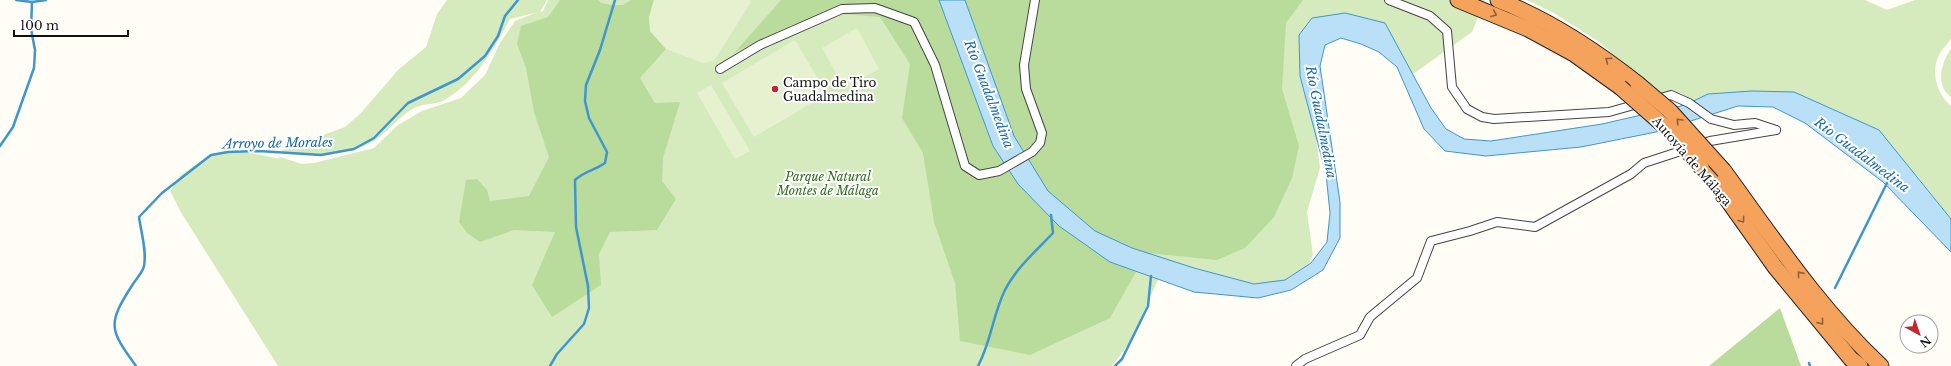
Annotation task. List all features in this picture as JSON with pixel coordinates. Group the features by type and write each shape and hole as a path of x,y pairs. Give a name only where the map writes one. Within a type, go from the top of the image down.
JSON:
{"highway":[{"name":"Autovía de Málaga","path":"1458,0 1528,29 1574,54 1620,87 1671,132 1719,188 1775,267 1851,359 1860,366"},
{"name":"Autovía de Málaga","path":"1498,0 1564,31 1604,57 1670,110 1724,171 1787,258 1825,306 1857,344 1881,366"}],"street":[{"path":"720,69 760,45 842,9 875,8 914,22 935,65 965,166 979,175 999,171 1032,152 1040,143 1042,133 1026,89 1024,65 1035,0"},
{"path":"1296,366 1305,359 1360,335 1370,317 1417,278 1431,241 1470,232 1497,222 1535,227 1631,174 1644,163 1710,141 1776,130 1755,123 1734,124 1711,119 1689,103 1672,95 1609,112 1494,119 1482,117 1467,109 1452,87 1447,31 1430,16 1389,0"}],"green space":[{"name":"Parque Natural Montes de Málaga","path":"447,0 547,0 540,12 543,11 548,0 1485,0 1472,32 1409,77 1350,25 1316,49 1311,97 1320,168 1307,212 1313,255 1300,279 1277,285 1219,287 1161,273 1130,342 1112,366 278,366 182,214 170,191 181,175 204,159 230,149 281,159 277,156 302,164 314,163 374,148 398,125 422,111 461,98 485,75 500,43 515,21 535,13 510,19 491,53 475,74 457,92 442,101 414,108 377,139 368,144 356,149 330,154 303,154 280,151 345,127 361,113 398,70 426,47 437,14"},
{"path":"560,0 598,0 601,3 611,5 623,5 631,0 654,0 650,16 650,27 655,37 666,49 640,78 655,103 680,102 663,158 662,181 676,199 657,230 610,232 599,254 601,285 552,317 532,285 555,232 514,230 480,242 467,233 459,222 466,180 477,179 487,190 490,201 529,196 549,157 534,112 526,68 517,44 521,26 548,17"},
{"path":"654,0 750,0 751,2 714,61 703,63 666,49 650,31 649,17"},
{"path":"781,0 939,0 993,146 1018,184 1110,262 1136,272 1110,318 1030,355 960,341 955,283 934,222 923,153 902,118 910,64 880,17 833,13 794,24 735,52"},
{"path":"965,0 1303,0 1286,23 1282,89 1299,146 1292,178 1274,217 1245,248 1217,260 1147,253 1132,248 1095,231 1048,191 1014,136"},
{"path":"1527,0 1865,0 1887,10 1915,0 1951,0 1951,38 1940,53 1935,67 1935,74 1938,88 1951,106 1951,219 1917,176 1794,92 1693,102 1681,93 1662,96 1599,42 1554,13"},
{"name":"Campo de Tiro Guadalmedina","path":"857,28 879,69 844,88 822,48"},
{"name":"Campo de Tiro Guadalmedina","path":"795,40 827,94 754,137 722,83"},
{"path":"1951,49 1951,97 1943,87 1941,74 1947,54"},
{"path":"711,85 750,151 735,159 697,93"},
{"path":"1780,308 1801,366 1709,366"}],"water":[{"name":"Río Guadalmedina","path":"939,0 965,0 1014,136 1048,191 1095,231 1132,248 1194,268 1254,284 1285,280 1311,263 1327,242 1330,213 1326,174 1300,76 1299,35 1312,18 1345,13 1385,23 1431,108 1446,129 1464,139 1491,141 1602,124 1685,105 1708,94 1752,91 1794,92 1879,130 1951,219 1951,252 1883,182 1805,123 1773,107 1738,106 1656,132 1581,147 1486,156 1445,151 1424,129 1397,67 1379,52 1361,44 1341,38 1325,45 1320,66 1340,202 1340,238 1323,270 1291,290 1258,298 1194,292 1110,262 1059,226 1018,184 993,146"}],"waterway":[{"path":"16,0 32,2"},
{"path":"0,146 13,127 34,68 35,50 31,29 32,2 46,0"},
{"name":"Arroyo de Morales","path":"136,366 120,343 116,334 115,318 125,297 144,266 144,248 139,217 162,193 211,155 228,152 259,151 321,155 354,149 374,138 408,103 458,79 485,56 498,36 505,16 518,0"},
{"path":"550,366 557,354 584,324 589,308 588,286 576,227 575,180 583,174 605,163 607,152 589,118 585,101 586,85 600,50 615,0"},
{"name":"Río Guadalmedina","path":"1835,288 1887,183"},
{"path":"978,366 1005,290 1015,274 1053,233 1051,215"},
{"path":"1115,366 1122,359 1148,306 1151,276"}],"place":[{"name":"Campo de Tiro Guadalmedina","path":"775,89"}]}
